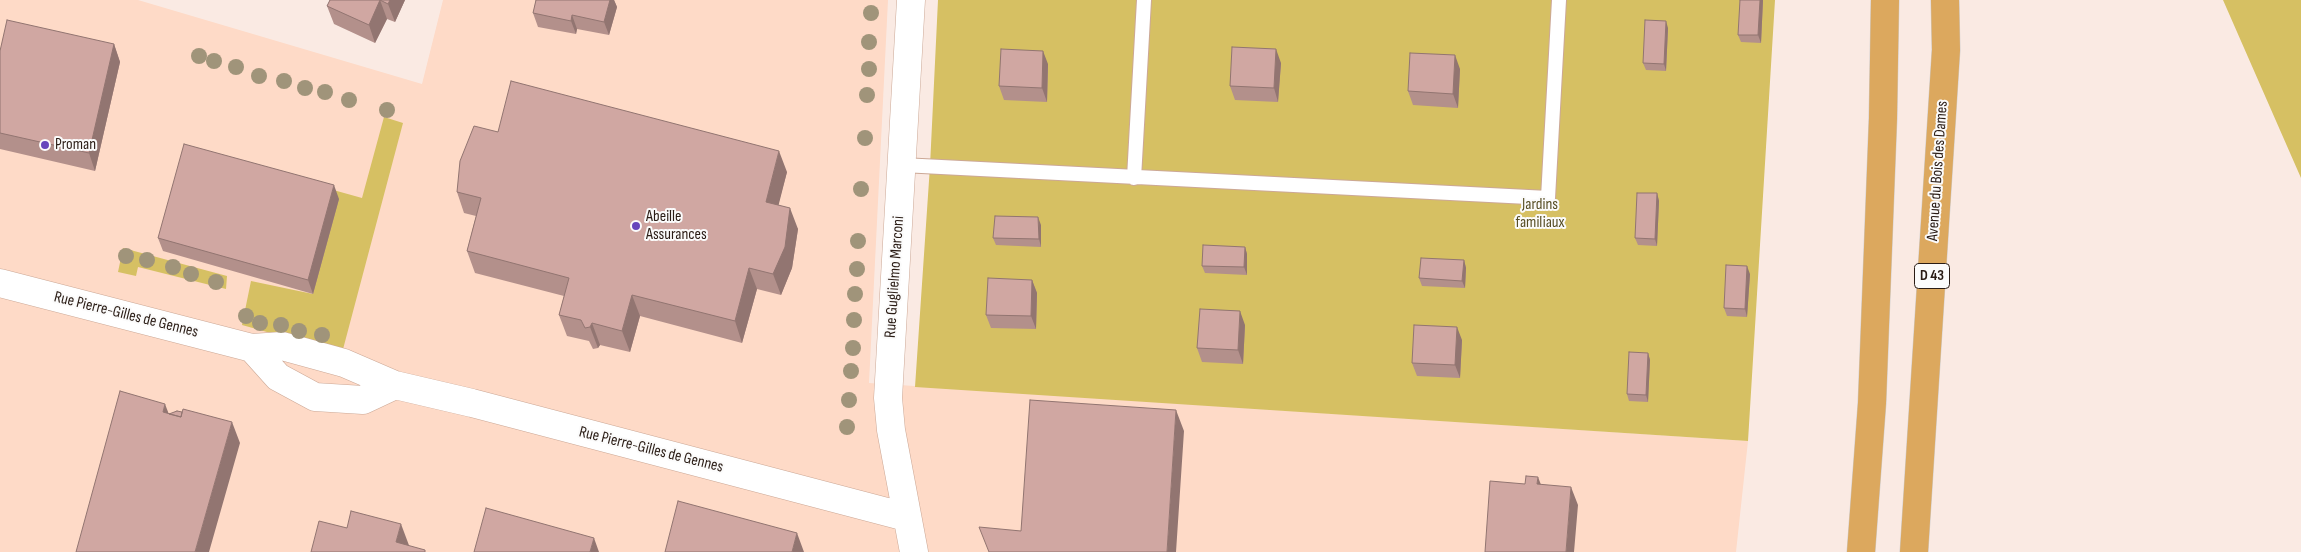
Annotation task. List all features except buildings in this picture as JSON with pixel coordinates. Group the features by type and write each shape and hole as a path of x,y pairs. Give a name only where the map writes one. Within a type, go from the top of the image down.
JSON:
{"highway":[{"path":"1861,552 1872,403 1883,118 1885,0"},
{"name":"Avenue du Bois des Dames","path":"1914,552 1946,50 1945,0"}],"street":[{"name":"Rue Guglielmo Marconi","path":"911,0 888,398 906,517 914,552"},
{"name":"Rue Pierre-Gilles de Gennes","path":"0,283 252,348 282,346 344,363 395,385 472,403 906,517"},
{"path":"252,348 278,377 316,397 363,400 395,385"}],"lane":[{"path":"1134,178 1144,0"},
{"path":"902,165 1548,198 1559,0"}],"shaded area":[{"path":"0,0 138,0 422,84 443,0 888,0 869,383 1748,441 1736,552 0,552"}],"green space":[{"name":"Jardins familiaux","path":"938,0 1775,0 1748,441 915,387 930,166"},
{"path":"2223,0 2301,0 2301,178"},
{"path":"384,117 403,123 342,353 242,325 251,281 313,294 190,150 362,198"},
{"path":"123,248 227,276 226,289 138,267 136,276 118,272"}],"place":[{"name":"Proman","path":"45,145"},
{"name":"Abeille Assurances","path":"636,226"}]}
